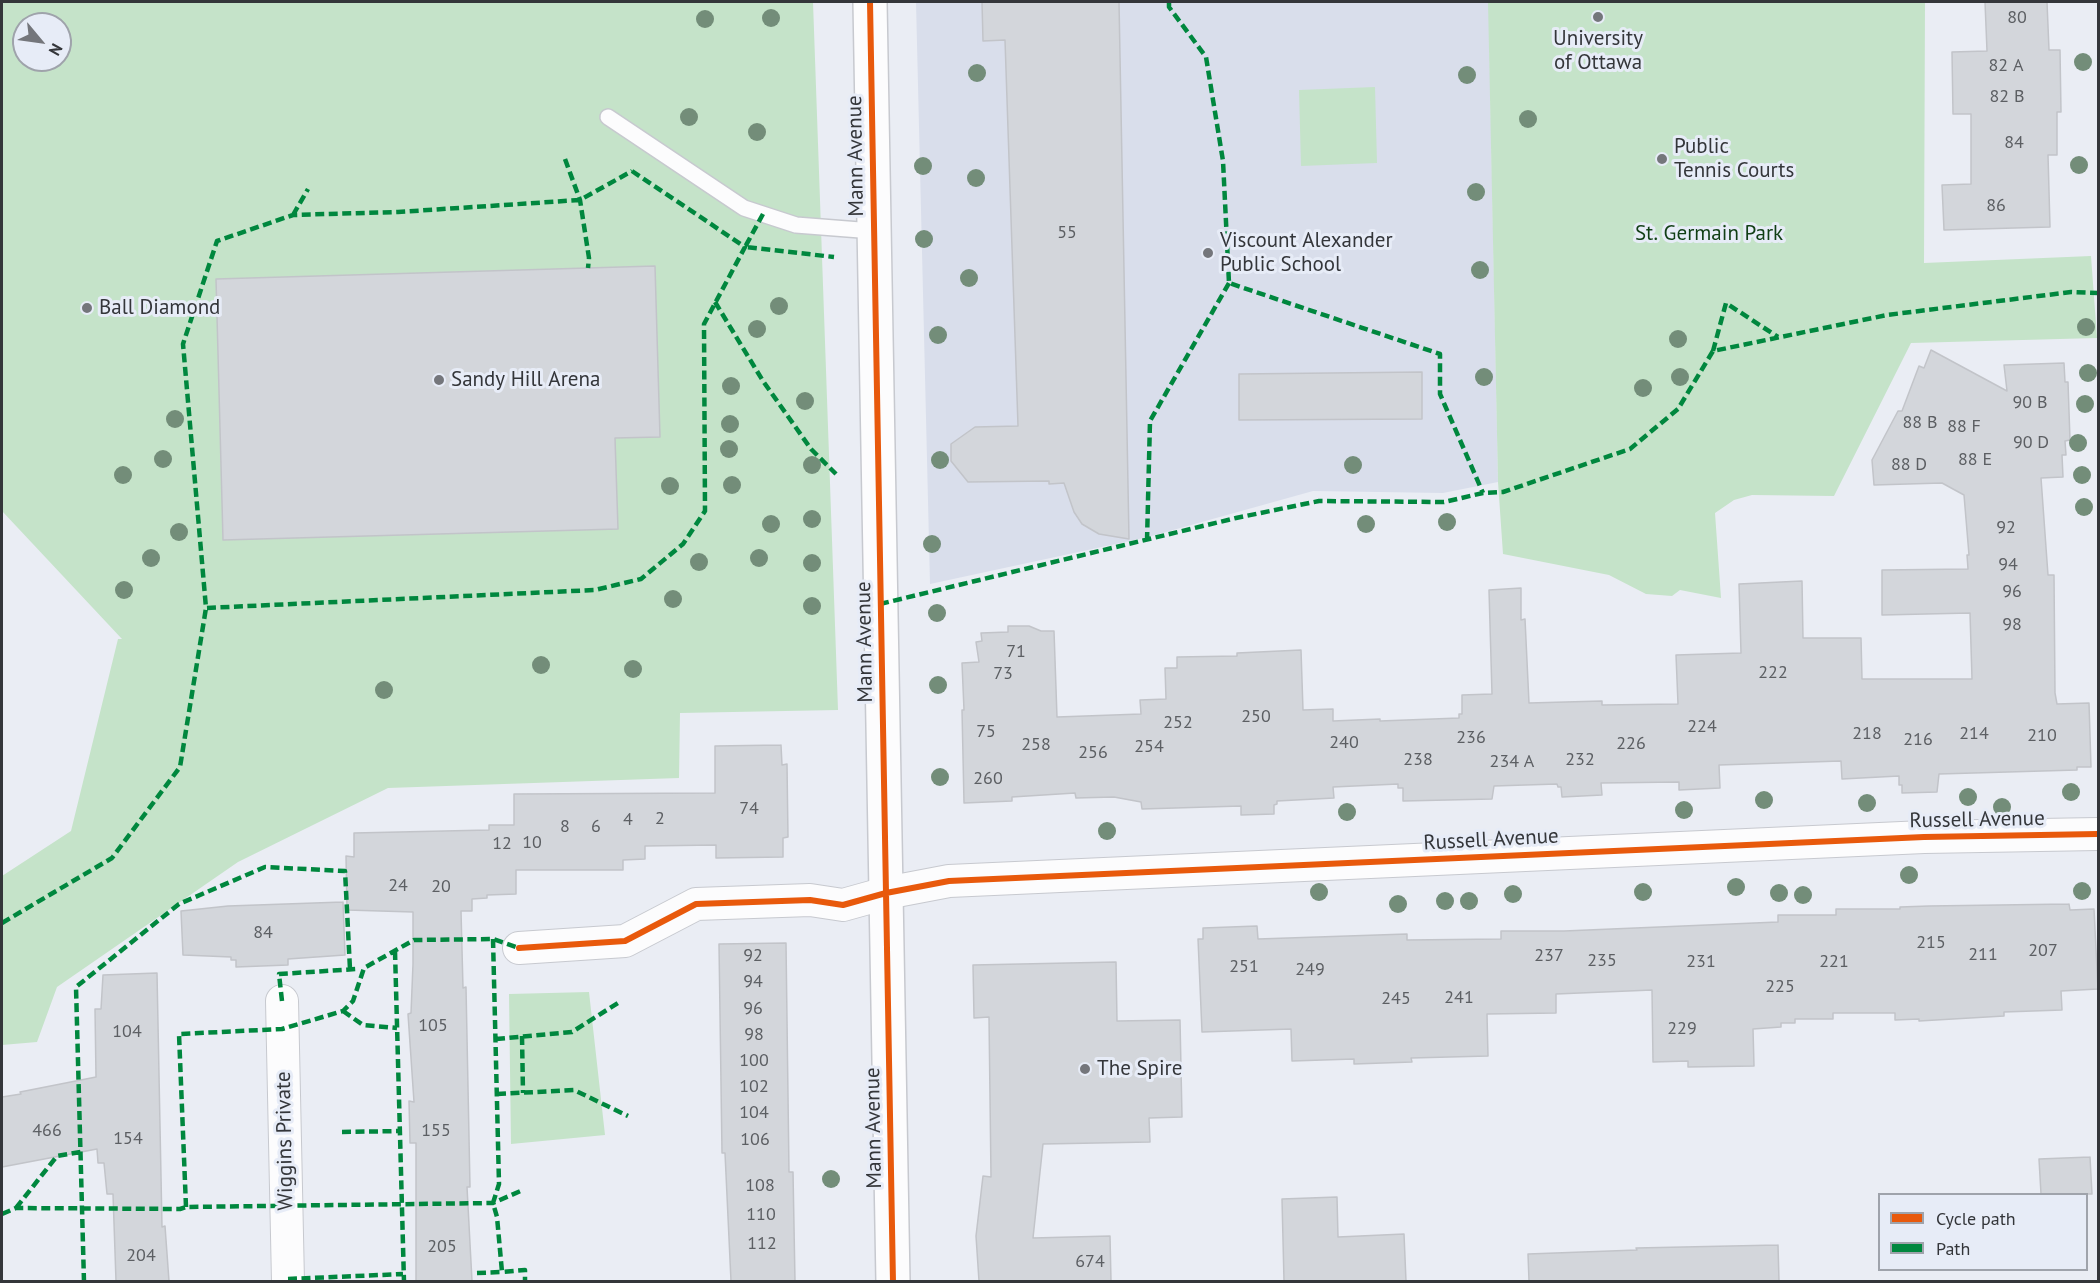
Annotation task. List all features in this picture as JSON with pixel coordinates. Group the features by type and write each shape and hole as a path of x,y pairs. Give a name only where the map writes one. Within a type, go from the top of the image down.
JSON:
{"street":[{"name":"Mann Avenue","path":"870,2 893,1281"},
{"name":"Russell Avenue","path":"519,948 626,941 696,904 810,900 843,905 886,893 949,880 1924,837 2098,834"},
{"name":"Wiggins Private","path":"282,1002 288,1281"}],"lane":[{"path":"608,117 744,208 796,225 873,231"}],"shaded area":[{"name":"Viscount Alexander Public School","path":"916,2 1925,2 1925,11 1489,24 1498,482 1443,493 1313,491 1148,537 930,584"}],"green space":[{"name":"Sandy Hill Arena","path":"2,2 813,2 838,710 680,713 679,778 388,788 238,862 57,987 37,1042 2,1045 2,876 71,831 118,639 122,639 2,511"},
{"name":"St. Germain Park","path":"1488,2 1925,2 1924,263 2091,256 2097,338 1911,343 1834,496 1752,495 1734,500 1715,513 1721,598 1680,590 1672,596 1646,594 1609,575 1503,554 1498,482"},
{"path":"1375,87 1377,163 1301,166 1299,90"},
{"path":"589,992 605,1135 511,1144 509,994"}],"building":[{"path":"982,2 1119,2 1129,539 1099,534 1082,524 1074,512 1064,483 1049,484 1049,481 968,482 951,461 951,444 975,427 1018,426 1005,40 983,41"},
{"path":"1985,2 2047,2 2049,50 2060,50 2061,112 2057,112 2057,155 2048,155 2050,227 1944,230 1942,185 1971,184 1971,114 1953,114 1952,52 1987,51"},
{"name":"Sandy Hill Arena","path":"655,266 660,437 615,438 618,529 223,540 216,279"},
{"path":"1931,350 2007,391 2004,365 2064,363 2065,382 2068,382 2070,440 2065,441 2066,455 2062,455 2063,477 2041,478 2048,575 2054,575 2055,693 2057,704 2089,703 2091,767 2077,767 2077,770 1939,774 1937,792 1902,793 1899,776 1842,779 1841,761 1719,765 1720,788 1679,790 1679,782 1601,783 1602,795 1562,797 1561,787 1557,784 1494,786 1492,799 1403,801 1403,788 1398,788 1398,784 1333,787 1334,798 1277,801 1274,805 1274,814 1241,815 1241,806 1142,809 1141,802 1114,797 1076,798 1075,793 1012,797 1012,801 964,803 962,663 979,662 976,642 982,641 981,633 1008,632 1008,626 1029,626 1041,631 1054,631 1057,717 1141,714 1140,700 1166,699 1165,668 1177,668 1177,657 1237,656 1237,653 1301,650 1303,710 1333,709 1333,721 1459,718 1459,714 1462,714 1462,695 1492,694 1489,590 1521,588 1521,620 1525,619 1529,703 1602,701 1602,705 1678,704 1676,655 1741,653 1739,584 1802,581 1803,638 1861,638 1862,679 1972,679 1970,613 1882,615 1882,570 1968,569 1964,495 1942,483 1874,485 1872,460 1898,411 1902,411 1919,366 1924,368"},
{"path":"1422,372 1422,419 1239,420 1239,374"},
{"path":"781,745 782,765 787,764 788,837 783,838 783,857 716,858 716,845 645,846 645,859 623,860 623,870 516,870 516,894 487,895 487,898 472,899 472,911 461,911 463,988 466,987 470,1187 467,1187 472,1281 416,1281 416,1143 410,1143 409,1101 414,1102 408,1014 411,1013 413,912 347,910 346,856 354,857 354,833 489,830 489,825 514,825 514,794 715,793 715,746"},
{"path":"343,902 345,955 288,959 288,965 236,967 236,960 231,960 231,957 183,955 181,911 228,906"},
{"path":"2069,904 2070,910 2094,909 2098,989 2061,991 2062,1010 2004,1012 2004,1016 1919,1021 1919,1019 1895,1020 1895,1013 1833,1013 1833,1019 1795,1019 1795,1023 1781,1023 1781,1027 1753,1029 1754,1066 1688,1067 1688,1061 1653,1062 1652,990 1556,994 1556,1013 1487,1014 1488,1056 1411,1058 1412,1062 1354,1064 1354,1059 1292,1061 1291,1029 1202,1032 1198,939 1203,939 1203,928 1257,926 1258,939 1407,934 1407,940 1501,939 1501,931 1564,931 1778,922 1778,915 1836,915 1836,909"},
{"path":"786,943 789,1172 793,1172 795,1281 731,1281 725,1153 722,1153 719,944"},
{"name":"The Spire","path":"1116,962 1117,1021 1180,1020 1182,1117 1149,1118 1150,1142 1043,1144 1033,1238 1110,1236 1111,1281 979,1281 976,1236 983,1176 991,1177 989,1017 974,1018 973,965"},
{"path":"157,973 162,1227 165,1226 169,1281 116,1281 113,1194 107,1194 104,1163 98,1163 97,1149 2,1167 2,1097 96,1077 95,1009 101,1009 103,975"},
{"path":"2090,1157 2092,1194 2041,1193 2039,1159"},
{"path":"1337,1197 1338,1237 1404,1234 1406,1281 1284,1281 1282,1199"},
{"path":"1778,1245 1779,1281 1529,1281 1528,1254 1637,1250 1636,1248"}],"marked path":[{"path":"1169,2 1169,7 1206,57 1223,161 1229,283 1440,354 1440,394 1483,493"},
{"path":"565,159 580,200 589,258 588,268"},
{"path":"632,171 745,247 704,324 705,511 683,544 641,579 595,590 206,608 183,344 217,241 293,215 398,212 580,200 632,171"},
{"path":"293,215 308,189"},
{"path":"763,214 745,247 834,257"},
{"path":"1147,541 1150,421 1229,283"},
{"path":"880,604 1236,518 1319,501 1444,502 1483,493 1503,492 1630,449 1678,409 1713,351 1887,315 2071,292 2098,293"},
{"path":"715,302 763,381 811,449 836,474"},
{"path":"1713,351 1726,303 1778,337"},
{"path":"2,923 112,858 180,767 206,608"},
{"path":"84,1282 76,987 179,904 265,867 345,871 350,969"},
{"path":"493,939 499,1184 493,1203 497,1217 502,1272 525,1270 525,1282"},
{"path":"186,1207 179,1034 282,1029 343,1011 353,1001 364,968 414,940 493,939 519,948"},
{"path":"395,951 404,1282"},
{"path":"282,1001 279,974 356,969"},
{"path":"496,1039 572,1032 621,1001"},
{"path":"343,1011 363,1025 397,1028"},
{"path":"522,1036 523,1093"},
{"path":"497,1094 574,1090 628,1116"},
{"path":"342,1132 400,1131"},
{"path":"16,1208 57,1156 81,1152"},
{"path":"2,1214 16,1208 180,1209 186,1207 493,1203 523,1190"},
{"path":"477,1273 502,1272"},
{"path":"288,1279 403,1274"}],"cycle path":[{"path":"870,2 893,1282"},
{"path":"519,948 625,941 696,904 810,900 843,905 886,893 949,881 1924,837 2098,834"}],"place":[{"name":"University of Ottawa","path":"1598,17"},
{"name":"Public Tennis Courts","path":"1662,159"},
{"name":"Viscount Alexander Public School","path":"1208,253"},
{"name":"Ball Diamond","path":"87,308"},
{"name":"Sandy Hill Arena","path":"439,380"},
{"name":"The Spire","path":"1085,1069"}]}
